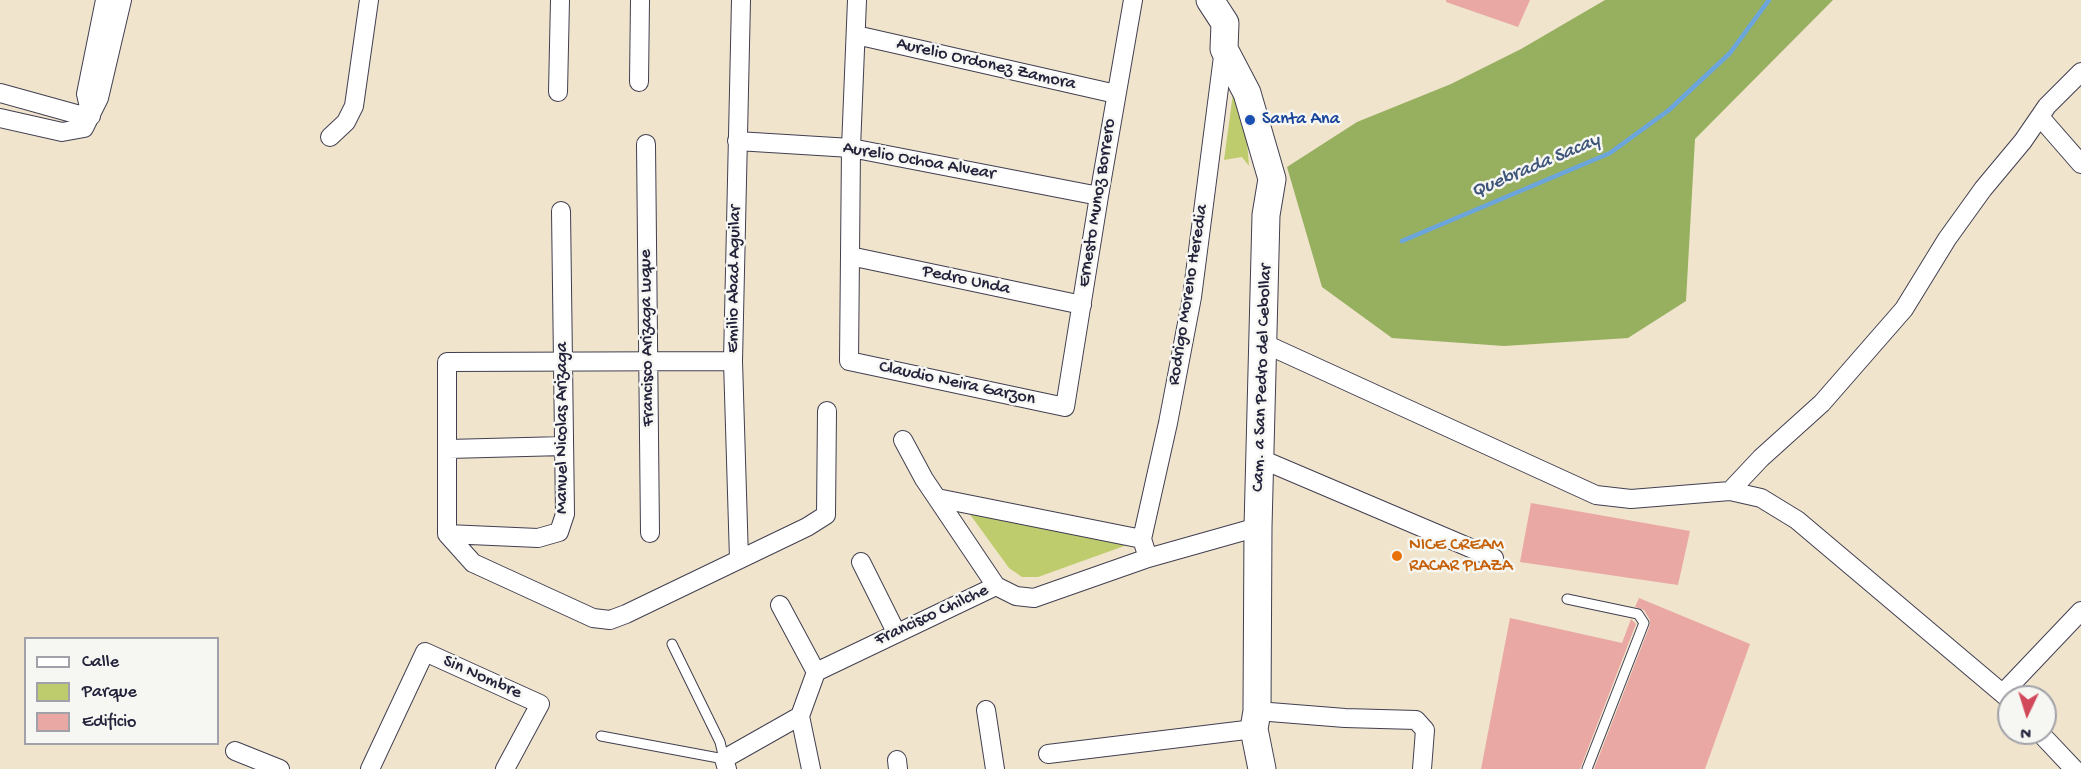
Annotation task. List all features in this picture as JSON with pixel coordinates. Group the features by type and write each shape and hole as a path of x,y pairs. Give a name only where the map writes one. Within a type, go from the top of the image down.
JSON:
{"street":[{"path":"91,116 86,94 105,0"},
{"path":"0,118 62,132 84,128 99,98 122,0"},
{"path":"330,137 346,122 354,106 369,0"},
{"path":"558,92 560,0"},
{"path":"639,82 640,0"},
{"name":"Emilio Abad Aguilar","path":"739,559 733,361 741,0"},
{"path":"850,256 851,148 857,0"},
{"name":"Ernesto Munoz Borrero","path":"1065,407 1133,0"},
{"name":"Cam. a San Pedro del Cebollar","path":"1210,0 1225,23 1224,49 1247,93 1272,179 1266,215 1258,527 1256,720 1262,769"},
{"name":"Aurelio Ordonez Zamora","path":"856,35 1116,94"},
{"name":"Rodrigo Moreno Heredia","path":"1142,539 1168,423 1192,297 1224,49"},
{"path":"1730,490 1761,458 1822,403 1904,309 1947,239 1983,189 2024,141 2047,106 2081,72"},
{"path":"0,93 91,116"},
{"path":"2040,117 2081,164"},
{"name":"Aurelio Ochoa Alvear","path":"737,141 851,148 1099,196"},
{"name":"Francisco Arizaga Luque","path":"646,144 650,533"},
{"name":"Manuel Nicolas Arizaga","path":"447,534 538,538 559,532 565,514 561,211"},
{"name":"Pedro Unda","path":"850,256 1082,305"},
{"name":"Claudio Neira Garzon","path":"850,256 849,361 1065,407"},
{"path":"1263,343 1596,495 1630,499 1730,490 1761,498 1797,520 1997,688"},
{"path":"733,361 447,362 447,534 473,563 593,618 610,620 807,527 826,515 827,411"},
{"path":"903,440 937,498 996,586"},
{"path":"448,449 564,446"},
{"path":"1261,459 1494,558"},
{"path":"937,498 1142,539 1148,558"},
{"name":"Francisco Chilche","path":"816,672 996,586 1016,596 1034,598 1148,558 1258,527"},
{"path":"861,562 896,632"},
{"path":"780,605 816,672 800,716 811,769"},
{"path":"2016,685 2081,611"},
{"name":"Sin Nombre","path":"370,769 425,652 540,704 505,769"},
{"path":"986,710 995,769"},
{"path":"725,764 800,716"},
{"path":"1048,754 1256,720 1345,718 1416,720 1425,730 1422,769"},
{"path":"2051,745 2074,769"},
{"path":"235,751 280,769"}],"lane":[{"path":"1567,599 1638,614 1644,623 1587,769"},
{"path":"601,736 725,764 720,742 672,644"}],"green space":[{"path":"1605,0 1833,0 1695,139 1686,301 1628,338 1504,346 1392,338 1322,287 1287,167 1357,122 1451,84 1521,49"},
{"path":"1234,86 1247,142 1249,166 1242,157 1224,160"},
{"path":"969,513 1127,545 1038,577 1022,577 1009,568"}],"building":[{"path":"1446,0 1530,0 1518,27 1446,2"},
{"path":"1531,503 1690,531 1678,585 1520,562"},
{"path":"1639,598 1750,644 1705,769 1594,769 1650,625 1650,620 1644,610 1635,607"},
{"path":"1510,618 1622,643 1631,619 1636,624 1580,769 1481,769"}],"waterway":[{"name":"Quebrada Sacay","path":"1402,241 1610,153 1669,110 1730,53 1769,0"}],"place":[{"name":"Santa Ana","path":"1250,120"},
{"name":"NICE CREAM RACAR PLAZA","path":"1397,556"}]}
